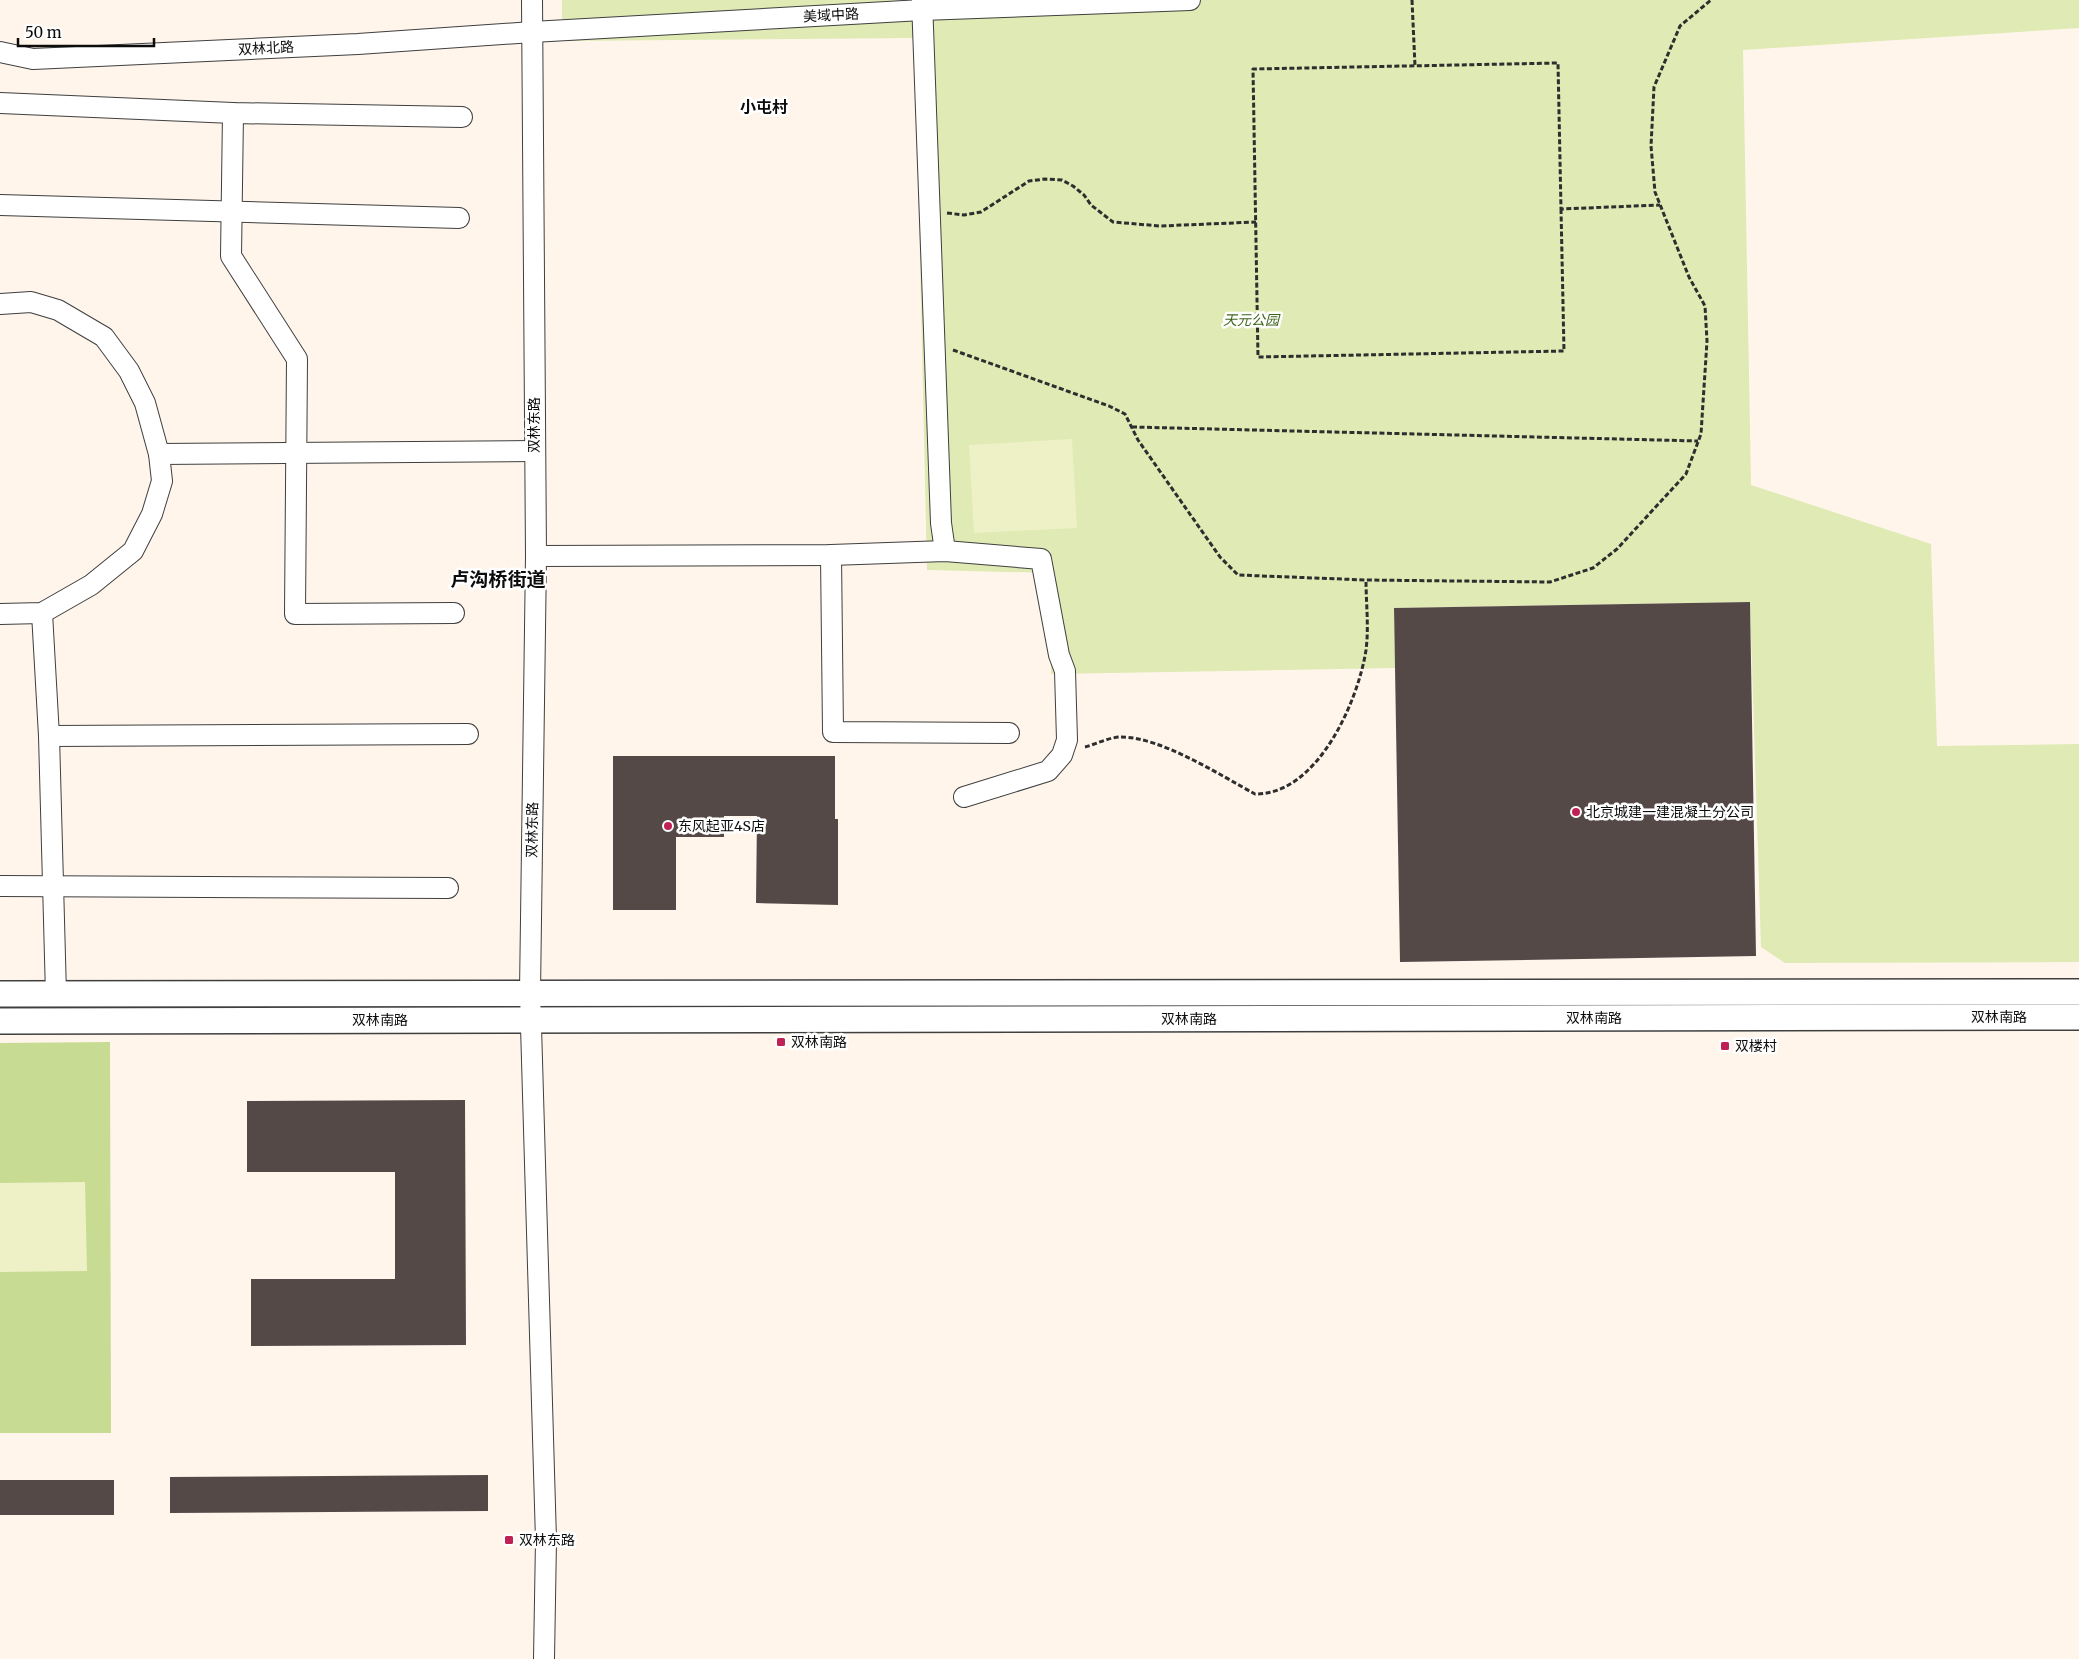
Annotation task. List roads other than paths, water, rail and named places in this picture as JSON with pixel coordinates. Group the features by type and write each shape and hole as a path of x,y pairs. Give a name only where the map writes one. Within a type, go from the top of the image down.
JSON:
{"street":[{"name":"双林东路","path":"532,0 536,556 530,992 546,1540 544,1659"},
{"name":"美域中路","path":"532,32 922,5 1190,0"},
{"path":"922,5 933,343 941,524 944,551"},
{"name":"双林北路","path":"0,52 33,59 358,44 532,32"},
{"path":"0,103 233,113 462,117"},
{"path":"233,113 230,256 297,359 295,614 454,613"},
{"path":"0,205 459,218"},
{"path":"0,304 31,302 58,310 104,337 129,371 145,403 158,454 162,481 152,514 133,551 91,585 42,613 0,614"},
{"path":"158,454 534,451"},
{"path":"536,556 830,555 944,551 1041,559 1059,655 1065,671 1067,740 1062,755 1048,771 964,797"},
{"path":"830,555 833,732 1009,733"},
{"path":"42,613 49,736 56,994"},
{"path":"49,736 468,734"},
{"path":"0,886 448,888"},
{"name":"双林南路","path":"0,994 2079,992"},
{"name":"双林南路","path":"0,1021 2079,1017"}],"place":[{"name":"北京城建一建混凝土分公司","path":"1576,812"},
{"name":"东风起亚4S店","path":"668,826"},
{"name":"双林南路","path":"781,1042"},
{"name":"双楼村","path":"1725,1046"},
{"name":"双林东路","path":"509,1540"}],"district":[{"name":"小屯村","path":"764,107"},
{"name":"卢沟桥街道","path":"498,579"}],"park label":[{"name":"天元公园","path":"1251,320"}]}
